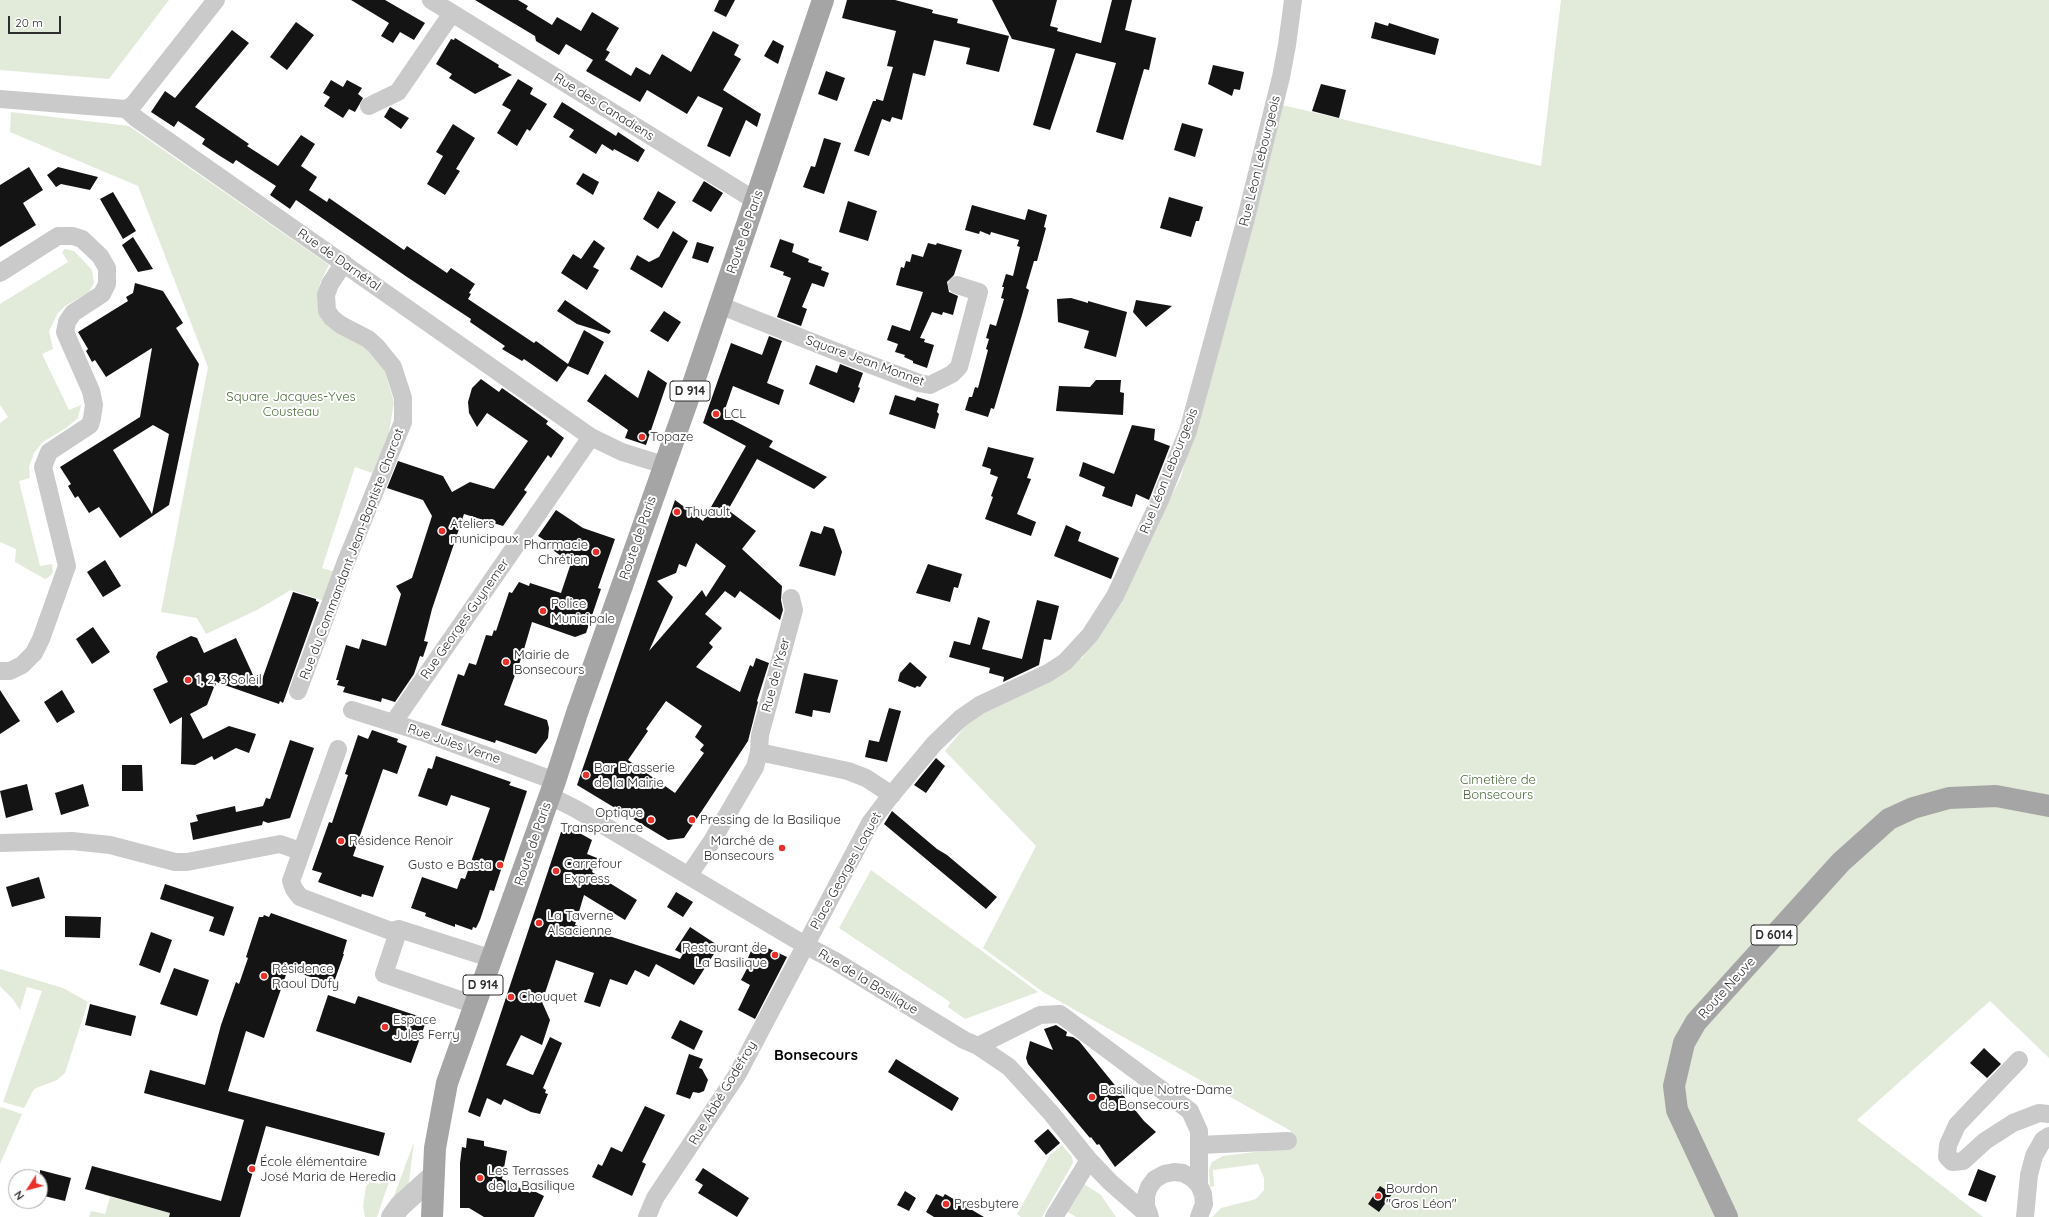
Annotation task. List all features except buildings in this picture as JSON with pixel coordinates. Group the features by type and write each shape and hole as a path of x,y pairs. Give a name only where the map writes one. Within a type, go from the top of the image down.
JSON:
{"main road":[{"name":"Route de Paris","path":"432,1217 432,1177 438,1122 447,1083 493,959 756,200 823,0"},
{"name":"Route Neuve","path":"1727,1217 1677,1110 1674,1086 1684,1043 1696,1022 1830,874 1889,819 1912,808 1949,798 1996,796 2049,806"}],"street":[{"path":"0,99 126,110 133,105 216,0"},
{"name":"Rue des Canadiens","path":"431,0 756,200"},
{"name":"Rue Léon Lebourgeois","path":"892,795 934,744 961,718 980,705 1048,673 1065,662 1090,635 1115,596 1160,500 1190,424 1245,222 1281,77 1288,45 1293,0"},
{"path":"369,106 398,92 452,12"},
{"name":"Rue de Darnétal","path":"126,110 591,437 622,452 664,465"},
{"path":"0,273 58,236 73,236 82,239 100,256 107,268 107,284 102,294 72,313 67,322 65,332 91,391 94,405 90,425 49,452 43,467 67,566 41,639 34,653 22,665 10,671 0,671"},
{"name":"Rue du Commandant Jean-Baptiste Charcot","path":"298,691 345,564 403,422 403,398 393,367 376,346 341,325 332,318 327,311 326,295 330,284 344,263"},
{"name":"Square Jean Monnet","path":"719,305 857,360 919,383 930,385 952,374 960,367 979,292 957,286"},
{"name":"Rue Georges Guynemer","path":"393,723 591,437"},
{"name":"Rue de l'Yser","path":"759,752 760,735 794,610 791,598"},
{"name":"Rue Jules Verne","path":"352,710 393,723 552,789"},
{"path":"338,749 300,851 291,881 294,889 300,897 391,931 399,929 493,959"},
{"path":"689,875 712,841 755,767 759,752 848,771 866,778 892,795"},
{"name":"Rue de la Basilique","path":"552,789 576,809 805,945 835,961 964,1040 978,1046 1009,1067 1051,1113 1089,1160 1110,1182 1149,1216"},
{"name":"Place Georges Loquet","path":"805,945 870,823 892,795"},
{"path":"0,843 72,841 110,845 175,862 187,862 280,844 300,851"},
{"path":"399,929 384,974 475,1005"},
{"name":"Rue Abbé Godefroy","path":"646,1217 655,1198 737,1075 805,945"},
{"path":"978,1046 1040,1015 1060,1014 1190,1111 1199,1131 1199,1185 1203,1194 1204,1204 1199,1217"},
{"path":"2019,1060 1957,1125 1948,1145 1947,1157 1952,1162 1963,1161 1985,1142 2013,1123 2039,1113 2049,1114"},
{"path":"2025,1217 2029,1175 2034,1156 2043,1140 2049,1136"},
{"path":"1199,1145 1288,1141"},
{"path":"1054,1217 1089,1160"},
{"name":"Rue de la Basilique","path":"1149,1216 1146,1206 1146,1196 1149,1187 1155,1179 1164,1174 1174,1172 1183,1173 1192,1178 1199,1185"},
{"path":"392,1217 400,1206 432,1177"}],"green space":[{"path":"0,0 169,0 109,79 0,70"},
{"name":"Cimetière de Bonsecours","path":"1561,0 2049,0 2049,1058 1990,1001 1857,1120 1983,1217 1212,1217 1221,1208 1256,1199 1264,1190 1264,1178 1258,1164 1213,1170 1214,1186 1210,1187 1209,1170 1212,1162 1223,1156 1286,1148 1291,1131 1043,992 983,948 1036,846 945,751 972,718 1031,688 1082,658 1120,598 1181,477 1278,104 1541,166"},
{"name":"Square Jacques-Yves Cousteau","path":"11,112 129,126 329,265 320,283 318,302 382,362 394,402 388,439 372,473 355,467 322,568 335,572 325,601 291,590 257,610 206,634 197,618 161,612 208,367 138,186 10,132"},
{"path":"65,249 74,251 92,270 94,283 89,292 65,306 58,313 49,331 53,349 42,354 69,410 81,405 78,418 66,428 43,442 34,453 29,467 30,478 19,481 40,566 52,564 53,572 45,579 15,562 16,549 0,542 0,423 8,417 0,405 0,304 68,262 62,252"},
{"path":"871,870 1038,992 965,1019 948,1007 950,1002 839,928"},
{"path":"0,969 63,988 88,1002 65,1073 57,1080 34,1089 24,1108 3,1102 42,991 27,987 20,1010 12,998 0,986"},
{"path":"1,1107 22,1114 0,1164 0,1109"},
{"path":"414,1142 408,1190 391,1204"},
{"path":"1062,1145 1072,1157 1073,1163 1042,1217 1021,1217 1017,1214 1050,1155"},
{"path":"111,1171 117,1173 111,1197 170,1213 169,1217 89,1217 91,1211 105,1214 110,1197 104,1195"},
{"path":"390,1179 377,1217 365,1217 363,1206 366,1186 370,1182 379,1184"},
{"path":"1081,1182 1101,1195 1116,1217 1076,1217 1065,1210"}],"place":[{"name":"LCL","path":"716,414"},
{"name":"Topaze","path":"642,437"},
{"name":"Thuault","path":"677,512"},
{"name":"Ateliers municipaux","path":"442,531"},
{"name":"Pharmacie Chrétien","path":"596,552"},
{"name":"Police Municipale","path":"543,611"},
{"name":"Mairie de Bonsecours","path":"506,662"},
{"name":"1, 2, 3 Soleil","path":"188,680"},
{"name":"Bar Brasserie de la Mairie","path":"586,775"},
{"name":"Optique Transparence","path":"651,820"},
{"name":"Pressing de la Basilique","path":"692,820"},
{"name":"Résidence Renoir","path":"341,841"},
{"name":"Marché de Bonsecours","path":"782,848"},
{"name":"Gusto e Basta","path":"500,865"},
{"name":"Carrefour Express","path":"556,871"},
{"name":"La Taverne Alsacienne","path":"539,923"},
{"name":"Restaurant de La Basilique","path":"775,955"},
{"name":"Résidence Raoul Dufy","path":"264,976"},
{"name":"Chouquet","path":"511,997"},
{"name":"Espace Jules Ferry","path":"385,1027"},
{"name":"Basilique Notre-Dame de Bonsecours","path":"1092,1097"},
{"name":"École élémentaire José Maria de Heredia","path":"252,1169"},
{"name":"Les Terrasses de la Basilique","path":"480,1178"},
{"name":"Bourdon \"Gros Léon\"","path":"1378,1196"},
{"name":"Presbytere","path":"946,1204"}],"district":[{"name":"Bonsecours","path":"816,1055"}]}
